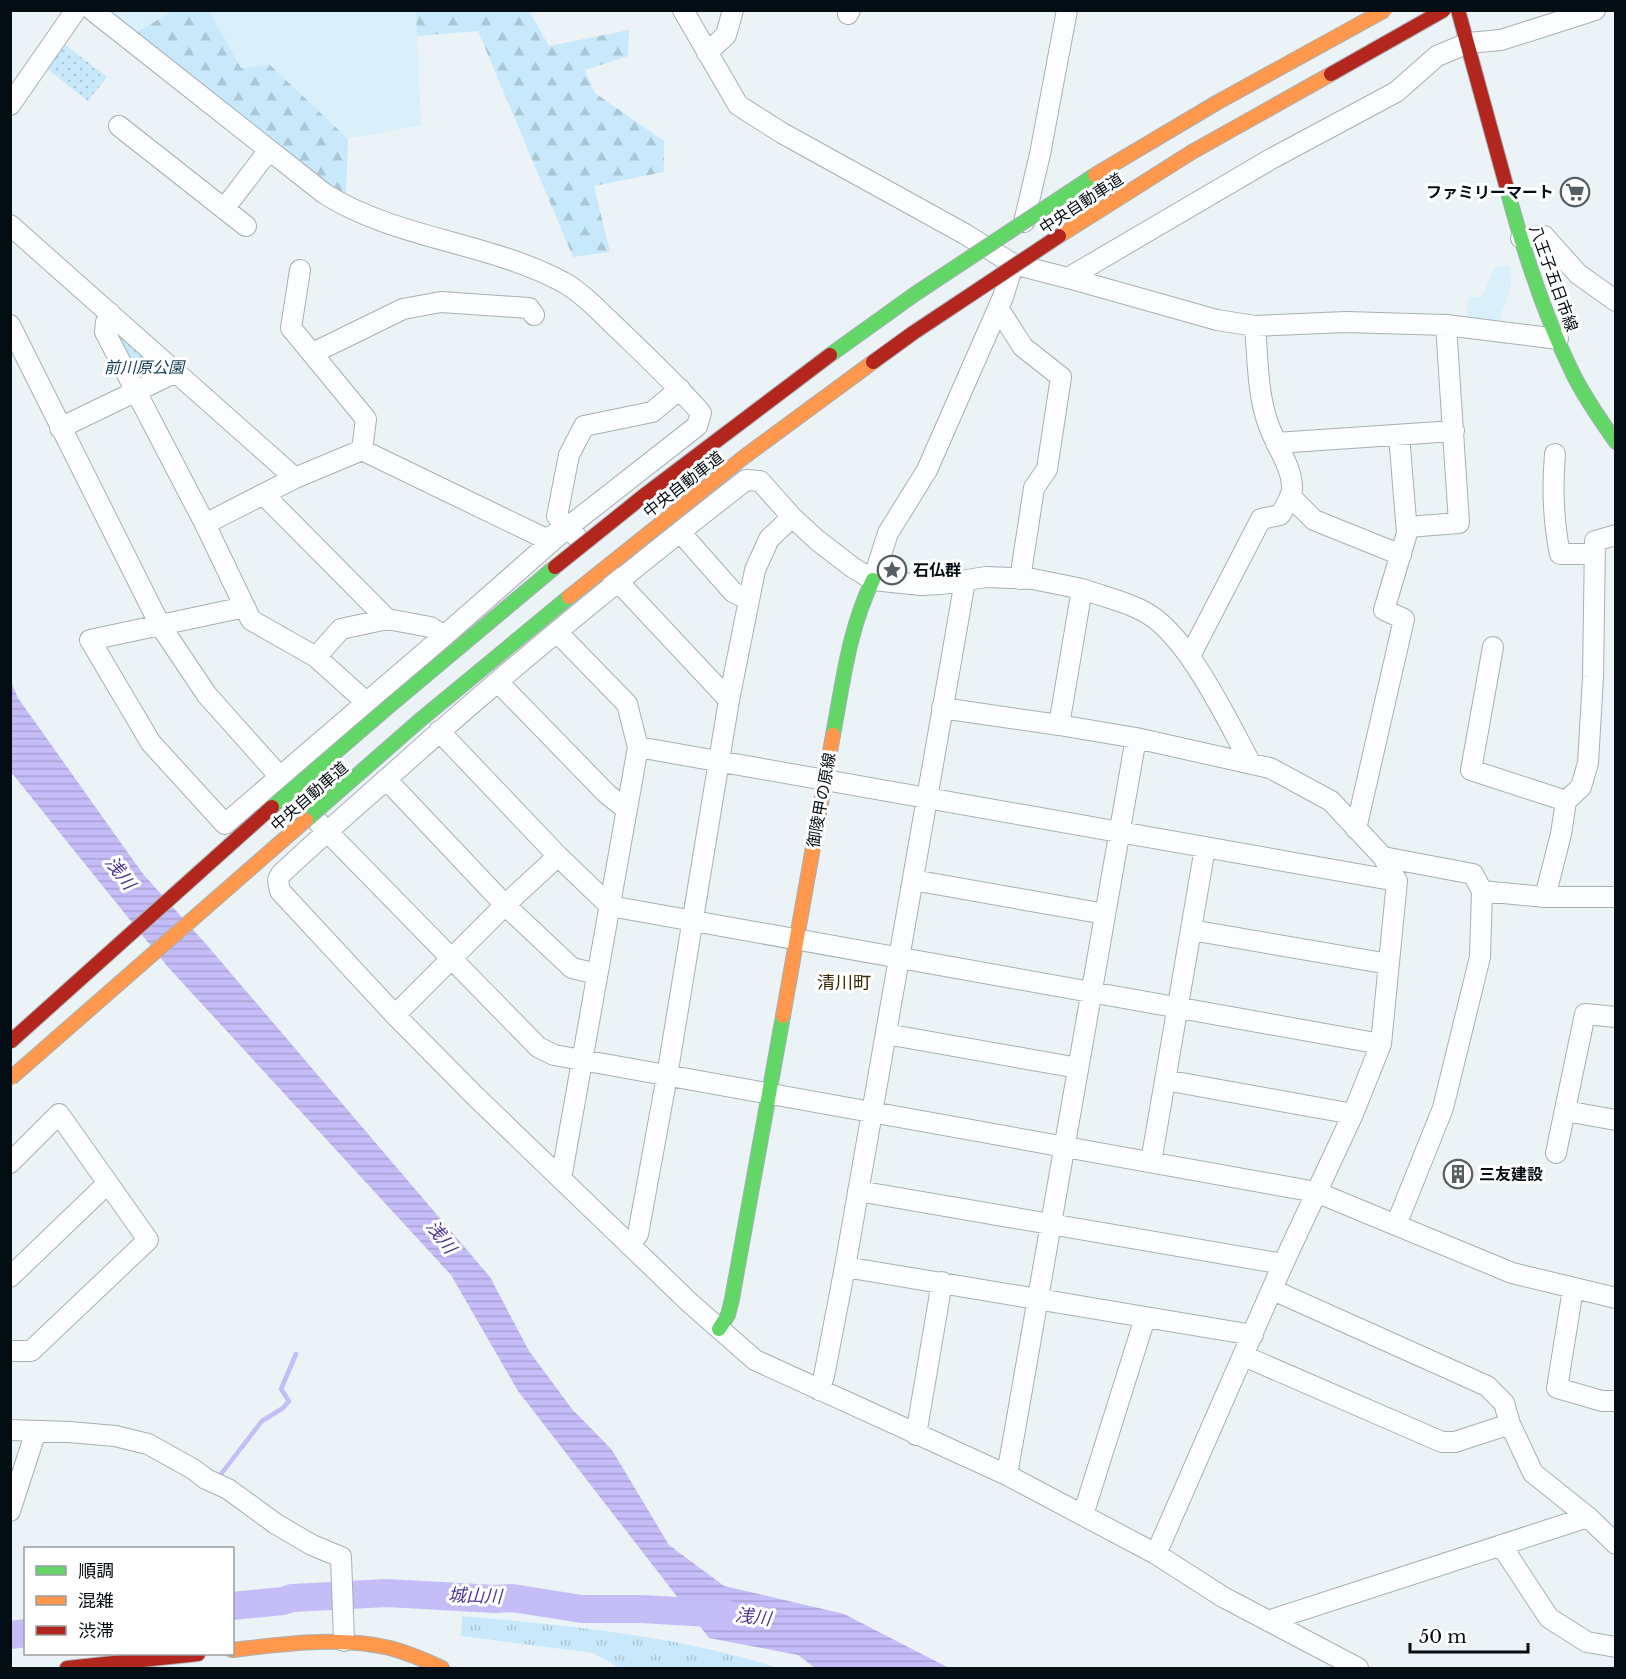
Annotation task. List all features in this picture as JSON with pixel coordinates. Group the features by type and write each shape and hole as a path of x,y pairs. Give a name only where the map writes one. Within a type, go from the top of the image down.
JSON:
{"main road":[{"name":"中央自動車道","path":"10,1042 205,866 399,697 725,431 896,307 1056,199 1274,70 1385,10"},
{"name":"中央自動車道","path":"10,1078 419,722 597,574 744,457 913,333 1074,226 1202,147 1444,10"},
{"name":"八王子五日市線","path":"1458,10 1521,238 1558,339 1575,377 1616,441"},
{"name":"御陵甲の原線","path":"719,1329 728,1315 732,1299 849,648 861,604 873,580"},
{"path":"234,1650 344,1641 389,1647 413,1654 442,1668"},
{"path":"67,1668 181,1655"}],"street":[{"path":"10,105 76,10"},
{"path":"92,10 325,194 347,208 370,218 509,261 562,282 585,298 680,389 701,413 698,426 568,527 225,824 151,743 90,640 246,607"},
{"path":"683,10 738,105 782,133 965,234 1013,264 1217,320 1255,326 1346,322 1446,325 1558,339"},
{"path":"707,53 726,34 733,10"},
{"name":"御陵甲の原線","path":"873,580 888,534 927,470 1001,303 1032,191 1067,10"},
{"path":"1068,278 1271,159 1396,92 1437,56 1468,43 1501,40 1595,10"},
{"path":"119,126 143,155 246,226"},
{"path":"224,209 269,150"},
{"path":"10,225 295,478"},
{"path":"1521,238 1544,236 1578,274 1616,301"},
{"path":"300,270 291,328 366,418 362,450"},
{"path":"313,353 403,309 441,302 529,308 534,315"},
{"path":"1001,303 1023,346 1061,377 1047,469 1034,488 1020,579"},
{"path":"110,313 105,322 105,332 135,393 206,524 251,620 316,657 366,702"},
{"path":"10,325 160,625 207,694 280,775 326,831 538,1047 554,1055 1316,1192 1512,1273 1616,1298"},
{"path":"1407,527 1459,522 1446,325"},
{"path":"1190,656 1261,519 1280,515 1292,488 1288,467 1269,426 1261,396 1255,326"},
{"path":"60,428 176,372"},
{"path":"680,389 652,412 584,426 569,455 557,516 729,700"},
{"path":"698,426 746,480"},
{"path":"1276,443 1454,431"},
{"path":"1356,829 1404,619 1384,610 1407,533 1399,435"},
{"path":"206,524 295,478 362,450 546,539 568,527"},
{"path":"1555,454 1553,523 1560,554 1594,554"},
{"path":"1251,764 1190,656 1163,625 1143,611 1082,589 1020,579 987,577 921,585 873,580 852,567 792,517 760,481 746,480 618,581 439,731 281,874 278,886 280,891 395,1015 475,1096 629,1245 755,1360 1007,1475 1156,1554 1223,1597 1358,1668"},
{"path":"264,495 387,619"},
{"path":"1290,496 1314,520 1401,555"},
{"path":"629,1245 638,1234 667,1076 729,700 755,570 770,539 792,517"},
{"path":"680,531 733,592 749,600"},
{"path":"1545,897 1562,834 1566,801 1581,787 1588,763 1593,677 1595,541 1616,535"},
{"path":"819,1390 824,1376 845,1267 965,581"},
{"path":"1059,725 1082,589"},
{"path":"316,657 341,629 387,619 430,627 444,636"},
{"path":"557,632 627,704 638,747 561,1179"},
{"path":"1493,647 1471,770 1566,801"},
{"path":"498,682 607,794 626,809"},
{"path":"942,708 1136,738 1270,768 1331,801 1383,857 1396,881 1381,1044 1353,1114 1316,1192 1156,1554"},
{"path":"439,731 558,856 610,906 1381,1044"},
{"path":"1007,1475 1136,738"},
{"path":"638,747 1396,881"},
{"path":"386,779 505,905 572,968 597,974"},
{"path":"1151,1162 1205,848"},
{"path":"395,1015 505,905 558,856"},
{"path":"1383,857 1473,874 1482,891 1480,957 1443,1108 1396,1225"},
{"path":"913,880 1105,914"},
{"path":"1482,891 1545,897 1616,897"},
{"path":"1191,930 1389,964"},
{"path":"1556,1153 1585,1014 1616,1017"},
{"path":"886,1034 1078,1068"},
{"path":"1166,1080 1353,1114"},
{"path":"1565,1111 1616,1120"},
{"path":"10,1163 59,1114 148,1240 31,1351 10,1351"},
{"path":"10,1277 108,1183"},
{"path":"858,1191 1284,1264"},
{"path":"845,1267 1253,1335"},
{"path":"916,1435 942,1282"},
{"path":"1573,1289 1557,1388 1602,1401 1616,1401"},
{"path":"1273,1290 1486,1386 1504,1403 1510,1424 1533,1473 1588,1517 1616,1544"},
{"path":"1083,1515 1145,1318"},
{"path":"1244,1356 1442,1442 1455,1442 1510,1424"},
{"path":"10,1430 69,1431 115,1436 148,1444 193,1469 206,1479 228,1489 276,1524 312,1545 341,1557 344,1641"},
{"path":"10,1511 36,1431"},
{"path":"1268,1621 1588,1517"},
{"path":"1502,1545 1549,1618 1587,1642 1616,1647"}],"shaded area":[{"path":"109,11 173,11 137,32"},
{"path":"209,11 416,11 421,125 348,139 270,65 241,68"},
{"path":"1510,266 1511,285 1498,324 1467,319 1468,297 1482,297 1495,267"}],"green space":[{"path":"173,11 209,11 241,68 270,65 348,139 346,194 328,183 137,32"},
{"path":"416,11 529,11 549,46 629,30 628,56 585,70 595,93 664,141 664,172 594,186 610,252 573,257 478,31 417,36"},
{"path":"63,43 107,77 88,101 46,68"},
{"name":"前川原公園","path":"106,322 176,372 135,393"},
{"path":"462,1616 622,1633 700,1647 778,1668 620,1668 593,1653 461,1636"}],"water":[{"name":"浅川","path":"10,680 18,698 143,874 206,944 490,1277 529,1351 572,1409 612,1450 669,1545 724,1586 844,1614 949,1668 815,1668 798,1655 709,1638 518,1391 451,1275 167,966 11,772"}],"waterway":[{"path":"218,1478 262,1421 283,1408 289,1401 281,1389 296,1354"},
{"name":"城山川","path":"234,1606 292,1598 387,1593 512,1598 582,1609 642,1609 726,1614"},
{"name":"城山川","path":"10,1635 24,1633"}],"traffic: fast":[{"path":"830,355 915,294 1095,175"},
{"path":"1506,185 1527,258 1553,330 1579,385 1616,442"},
{"path":"272,807 555,567"},
{"path":"833,735 852,636 873,580"},
{"path":"306,820 419,721 569,597"},
{"path":"719,1329 728,1315 732,1299 783,1016"}],"traffic: slow":[{"path":"1095,175 1218,102 1385,10"},
{"path":"1059,236 1192,152 1331,74"},
{"path":"569,597 744,457 873,362"},
{"path":"783,1016 833,735"},
{"path":"11,1078 306,820"},
{"path":"234,1650 311,1642 351,1642 390,1648 442,1668"}],"traffic: jam":[{"path":"1331,74 1444,10"},
{"path":"1458,10 1506,185"},
{"path":"873,362 1059,236"},
{"path":"555,567 646,494 830,355"},
{"path":"10,1042 272,807"},
{"path":"67,1668 189,1655"}],"place":[{"name":"ファミリーマート","path":"1575,192"},
{"name":"石仏群","path":"892,570"},
{"name":"三友建設","path":"1458,1174"}],"district":[{"name":"清川町","path":"844,983"}]}
